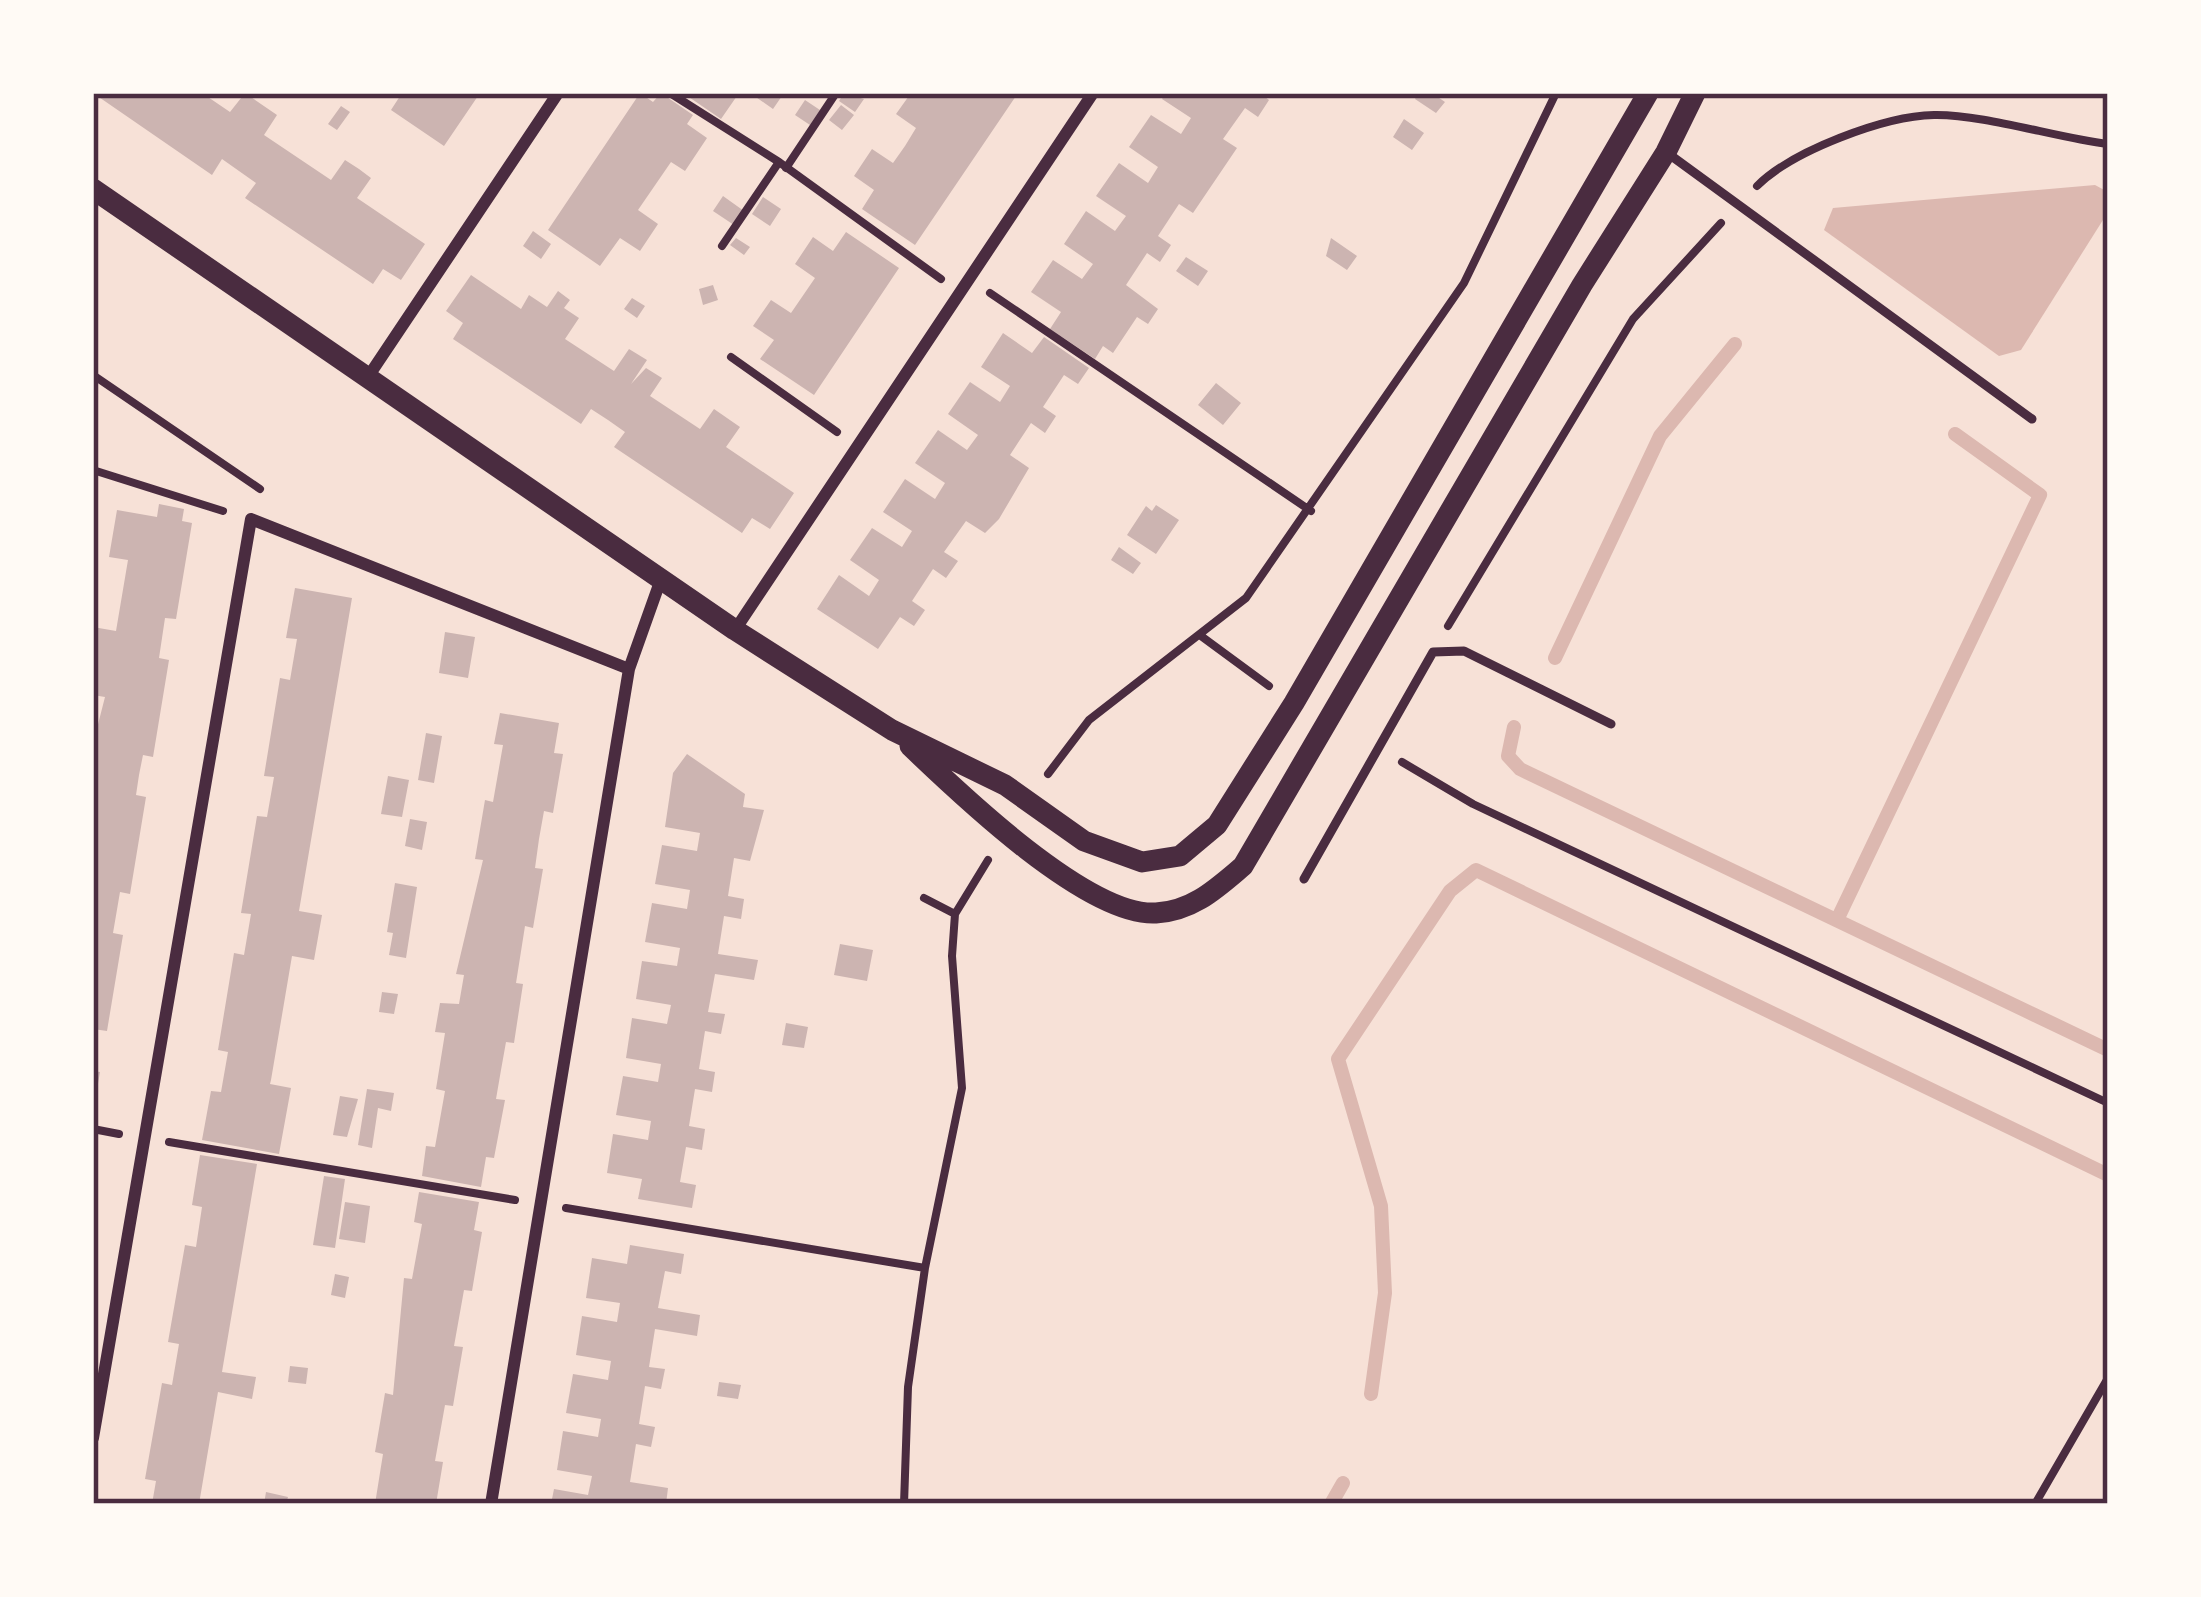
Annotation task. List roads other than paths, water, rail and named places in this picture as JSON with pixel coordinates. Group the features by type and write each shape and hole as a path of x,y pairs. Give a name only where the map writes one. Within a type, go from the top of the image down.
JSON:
{"street":[{"path":"370,374 558,93"},
{"path":"735,630 1093,93"},
{"path":"93,188 370,374 735,630 892,730 1028,800 1108,853 1142,862 1180,856 1216,825 1294,703 1648,93"},
{"path":"892,730 1005,832 1116,909 1158,913 1203,901 1244,866 1582,285 1666,152 1695,93"},
{"path":"93,1438 251,519 629,669"},
{"path":"491,1504 629,669 661,579"}],"lane":[{"path":"1666,152 2032,419"},
{"path":"1304,879 1433,652 1464,651 1611,724"}],"waterway":[{"path":"1555,658 1660,436 1735,344"},
{"path":"1837,920 2040,495 1955,434"},
{"path":"1514,727 1508,756 1520,769 2108,1050"},
{"path":"1371,1394 1385,1293 1381,1206 1338,1059 1450,891 1476,870 2108,1175"},
{"path":"1331,1504 1343,1483"}]}
